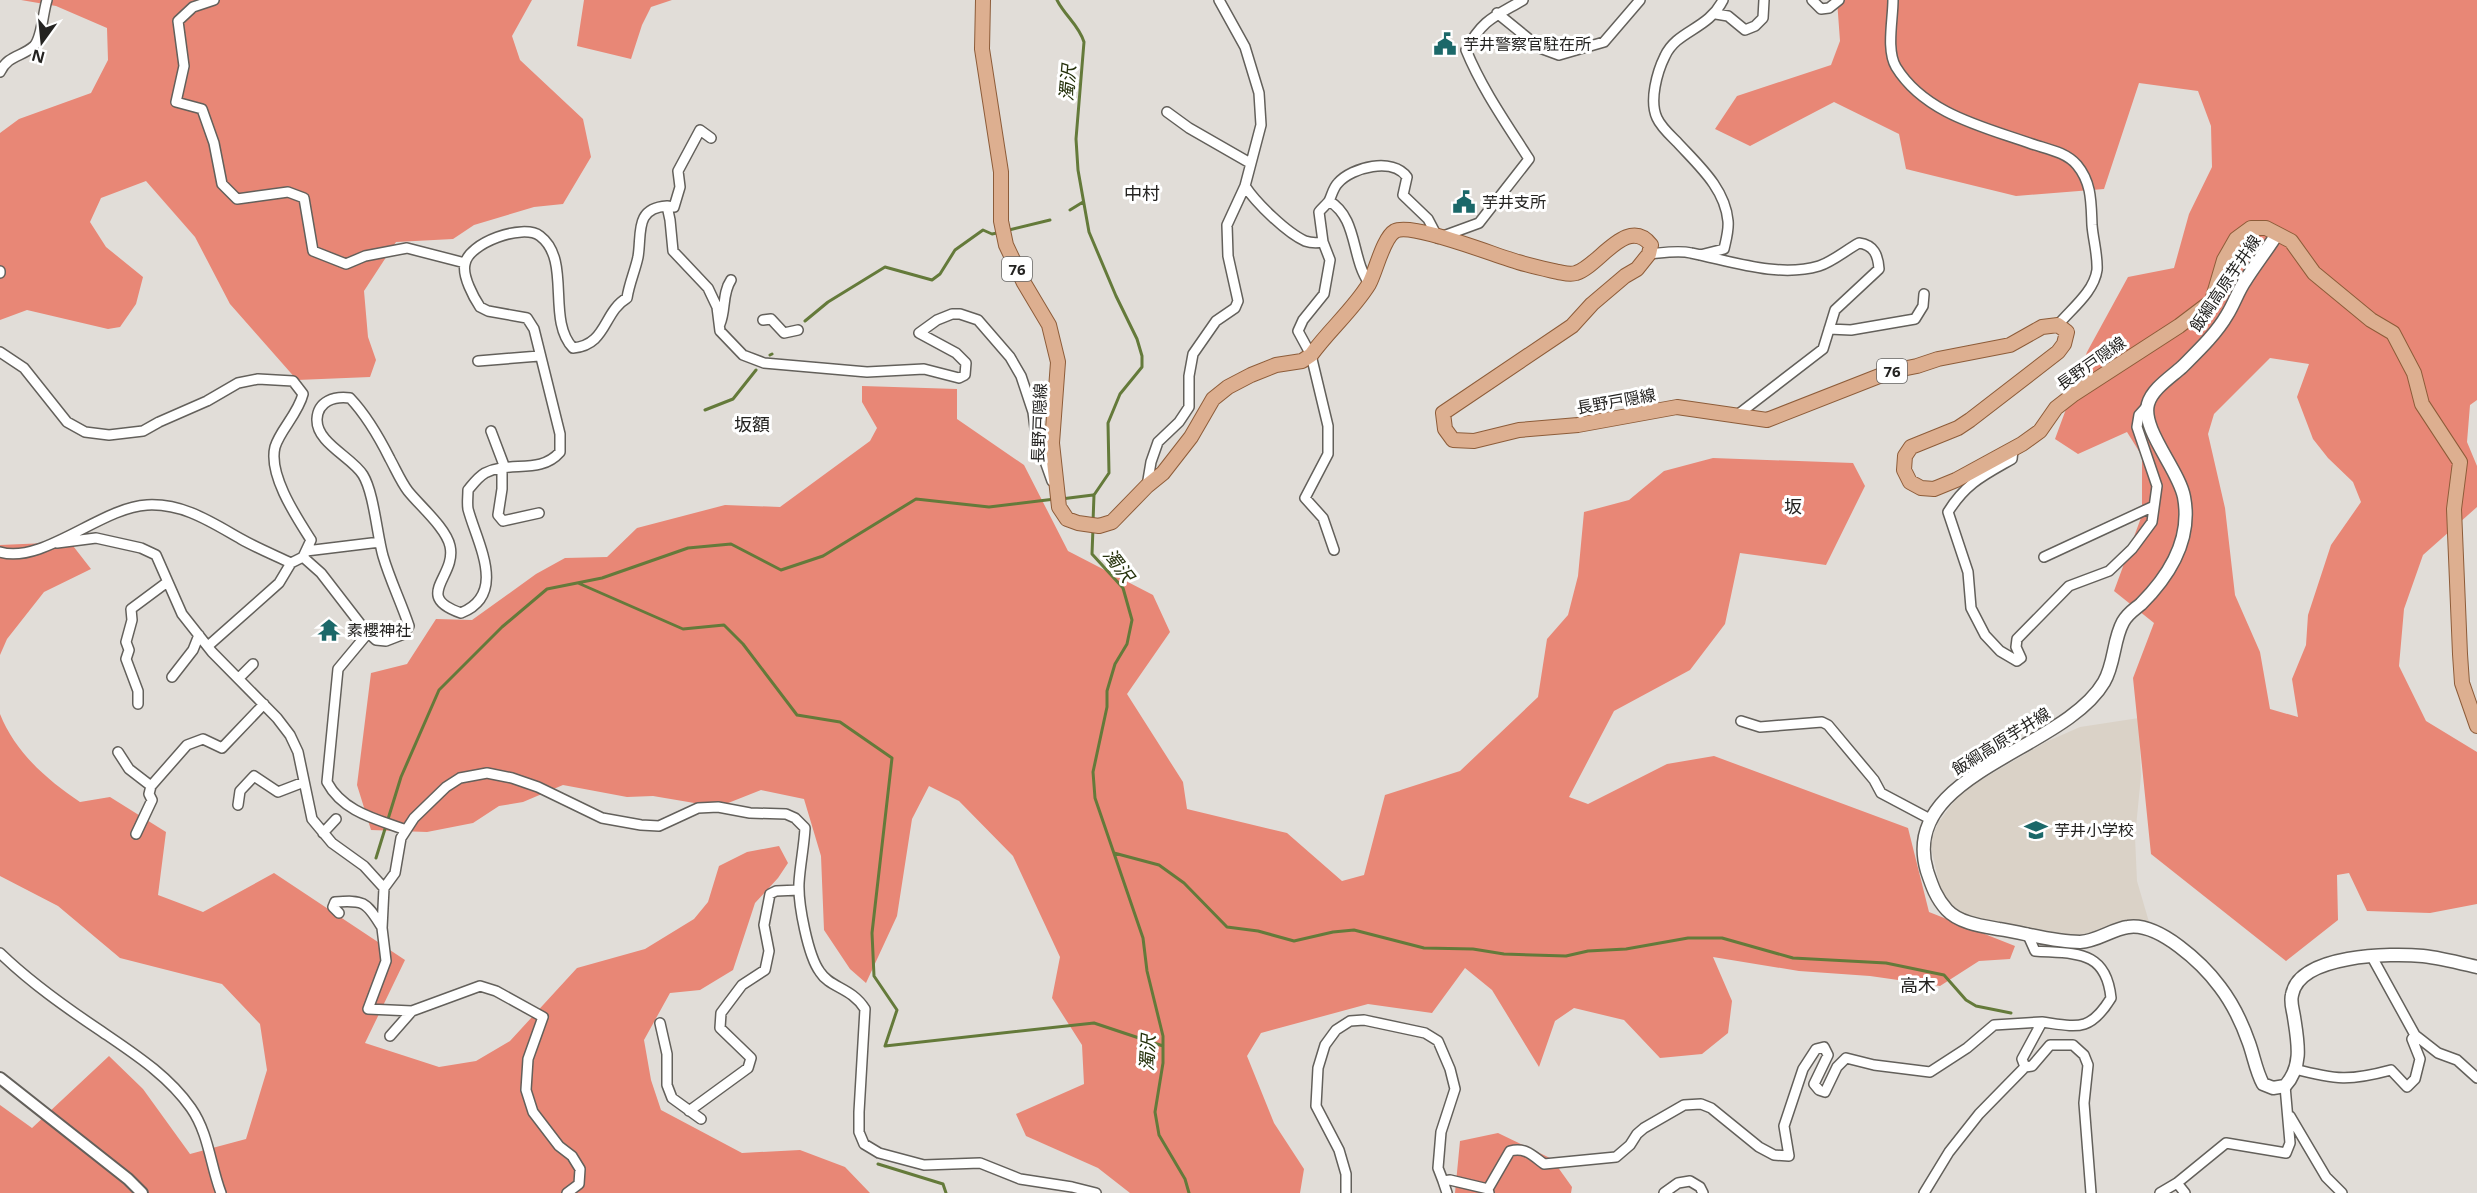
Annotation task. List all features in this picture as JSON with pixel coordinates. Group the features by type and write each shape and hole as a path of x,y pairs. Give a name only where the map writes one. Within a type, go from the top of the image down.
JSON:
{"main road":[{"name":"長野戸隠線","path":"983,0 982,49 1000,163 1001,221 1006,245 1024,283 1049,325 1059,362 1052,443 1059,507 1067,519 1099,526 1112,522 1163,473 1179,454 1206,415 1213,399 1251,375 1276,365 1302,361 1311,355"},
{"name":"長野戸隠線","path":"1649,254 1637,269 1625,276 1592,304 1572,326 1443,413 1445,429 1453,440 1474,441 1519,430 1578,425 1677,407 1767,420 1892,371 1938,359 2010,345 2042,327 2058,325 2067,332 2064,344 2058,352 1958,428 1911,447 1905,456 1904,470 1910,482 1921,488 1934,489 2013,450 2040,431 2056,408 2074,394 2212,302 2224,260 2236,240 2251,228 2266,228 2277,234"},
{"path":"1311,355 1369,283 1389,236 1395,231 1410,229 1456,241 1518,262 1573,274 1583,270 1622,239 1634,234 1644,237 1651,245 1649,254"},
{"path":"2277,234 2291,241 2321,279 2371,320 2393,333 2414,373 2422,404 2460,462 2454,509 2460,664 2462,683 2477,726"},
{"name":"飯綱高原芋井線","path":"2277,234 2244,282 2227,316 2201,348 2154,394 2148,405 2152,430 2178,477 2184,497 2182,539 2170,568 2121,624 2104,681 2089,702 2054,730 1978,771 1957,787 1930,819 1925,829 1922,847 1935,897 1950,914 1976,925 2027,933 2055,941 2084,942 2129,926 2165,935 2201,966 2220,987 2238,1014 2256,1071 2263,1084 2273,1088 2285,1086"},
{"path":"2285,1086 2294,1076 2299,1050 2291,997 2294,985 2303,976 2332,962 2372,957 2423,956 2477,968"}],"street":[{"path":"0,72 4,63 34,46 40,37 47,0"},
{"path":"214,0 193,7 178,21 184,66 176,102 202,110 214,142 222,184 237,199 288,192 304,198 313,251 329,259 346,264 366,256 407,248 465,263"},
{"path":"1147,486 1150,462 1158,442 1185,415 1189,407 1189,376 1194,354 1216,321 1235,308 1238,301 1228,256 1227,225 1245,186 1262,125 1259,93 1245,47 1220,0"},
{"path":"1334,550 1323,518 1305,498 1328,454 1328,426 1311,355 1298,331 1303,320 1324,294 1330,260 1323,242 1319,212 1329,201 1337,184 1354,171 1389,166 1402,171 1407,177 1403,195 1428,219 1438,238 1479,223 1529,159 1503,120 1466,50 1476,32 1497,13 1523,0"},
{"path":"1497,13 1540,48 1559,55 1604,42 1640,0"},
{"path":"1700,255 1724,249 1728,222 1722,201 1709,176 1663,127 1653,106 1659,70 1666,53 1677,40 1716,14 1723,0"},
{"path":"1716,14 1728,16 1744,30 1755,26 1763,18 1764,0"},
{"path":"1812,0 1821,9 1829,8 1839,0"},
{"path":"1893,0 1891,53 1894,64 1919,93 1944,110 1981,128 2064,154 2076,164 2086,179 2091,191 2092,228 2097,269 2089,290 2058,325"},
{"path":"1167,112 1197,133 1250,163"},
{"path":"305,554 376,640 386,641 404,634 408,626 380,542 363,476 325,439 317,422 320,408 329,399 339,396 350,398 363,412 406,489 448,540 451,559 437,589 438,598 445,607 461,613 474,608 487,585 481,546 467,507 468,490 486,472 503,468 529,468 552,462 560,452 560,434 534,329 527,318 488,311 480,307 465,273 465,263 470,254 493,239 514,232 531,231 541,236 552,251 557,274 562,332 573,348 590,345 604,328 618,303 627,298 638,256 640,228 648,212 657,206 674,207 680,187 678,171 700,130 711,138"},
{"path":"1245,186 1263,206 1304,240 1323,242"},
{"path":"1329,201 1339,207 1346,220 1363,274 1369,283"},
{"path":"667,206 673,251 708,288 717,307 720,332 743,355 764,363 867,372 924,369 959,378 965,375 966,363 956,353 920,333 937,320 952,314 978,320 1010,357 1021,376 1033,412 1036,436 1056,489"},
{"path":"1649,254 1688,252 1757,267 1804,269 1821,265 1859,243 1868,244 1876,253 1879,269 1835,310 1823,349 1736,416"},
{"path":"719,327 725,314 726,288 731,280"},
{"path":"1829,329 1851,330 1915,319 1923,306 1924,294"},
{"path":"763,320 771,319 784,333 798,330"},
{"path":"0,352 24,368 67,422 85,432 98,434 143,431 207,401 238,382 258,379 293,381 303,394 301,403 276,446 275,461 277,475 297,519 311,540 305,554"},
{"path":"478,361 539,356"},
{"path":"2013,450 2012,459 1979,478 1960,493 1948,512 1968,572 1971,608 1984,634 2000,651 2017,661 2021,658 2016,647 2017,639 2069,586 2109,571 2132,549 2152,522 2157,486 2137,427 2139,415 2148,405"},
{"path":"491,432 503,468 498,515 503,521 539,513"},
{"path":"51,544 107,516 144,504 160,505 199,514 243,540 291,563"},
{"path":"2044,557 2154,506"},
{"path":"0,552 10,555 51,544 96,538 141,548 156,555 163,568 166,583 182,614 208,646 264,704 290,735 298,752 307,804 312,819 332,843 364,866 384,888"},
{"path":"208,646 279,583 291,563 305,554 380,542"},
{"path":"138,704 138,691 126,659 129,650 126,642 134,627 131,609 166,583"},
{"path":"368,633 338,669 327,782 333,792 352,810 406,830"},
{"path":"172,677 193,650 199,635"},
{"path":"239,678 253,664"},
{"path":"136,834 152,800 149,794 151,786 187,746 203,739 222,748 264,704"},
{"path":"1741,721 1760,727 1822,722 1828,725 1874,780 1881,793 1930,819"},
{"path":"118,752 129,769 151,786"},
{"path":"412,1011 368,1008 386,961 382,927 384,888 395,873 401,838 414,818 446,787 460,778 487,773 525,782 602,818 641,825 659,826 698,808 718,807 750,813 786,814 795,818 804,828 800,890 808,944 814,962 821,974 853,993 865,1009 859,1112 859,1132 864,1144 879,1153 924,1165 980,1163 1020,1179 1096,1193"},
{"path":"238,805 240,791 254,776 278,792 304,782"},
{"path":"322,833 336,819"},
{"path":"689,1111 748,1068 751,1058 720,1028 721,1013 742,985 765,970 769,951 764,925 770,894 776,891 800,890"},
{"path":"339,913 333,907 335,902 359,901 369,907 382,927"},
{"path":"1443,1181 1450,1180 1489,1191 1510,1151 1520,1149 1527,1151 1544,1164 1616,1157 1630,1145 1636,1134 1684,1105 1701,1104 1711,1108 1759,1147 1774,1155 1790,1156 1784,1126 1803,1069 1816,1049 1824,1047 1828,1055 1814,1084 1819,1090 1825,1092 1837,1067 1846,1058 1874,1065 1915,1068 1930,1072 1966,1048 1994,1025 2042,1022 2073,1026 2088,1023 2101,1014 2111,998 2108,977 2100,965 2085,957 2035,951 2027,933"},
{"path":"0,953 54,999 149,1064 174,1088 191,1107 203,1128 221,1193"},
{"path":"2372,957 2415,1035 2438,1053 2457,1060 2477,1078"},
{"path":"390,1036 399,1023 412,1011 480,986 496,991 543,1017 528,1059 526,1090 533,1112 559,1146 572,1156 580,1169 579,1184 567,1193"},
{"path":"1346,1193 1346,1174 1339,1150 1316,1106 1318,1068 1325,1045 1336,1030 1350,1021 1364,1020 1425,1033 1438,1041 1450,1069 1455,1089 1441,1132 1438,1168 1448,1193"},
{"path":"2025,1067 2022,1059 2042,1022"},
{"path":"660,1023 667,1054 668,1085 672,1098 701,1119"},
{"path":"2295,1069 2330,1079 2356,1078 2391,1070 2407,1088 2415,1079 2420,1059 2412,1039 2415,1035"},
{"path":"1924,1193 1949,1152 1979,1114 2025,1067 2032,1066 2050,1045 2073,1044 2084,1055 2088,1065 2084,1103 2091,1193"},
{"path":"0,1078 128,1179 142,1193"},
{"path":"2160,1193 2177,1183 2226,1143 2286,1153 2290,1143 2285,1086"},
{"path":"2286,1109 2326,1177 2342,1193"},
{"path":"1664,1193 1678,1183 1690,1181 1700,1187 1703,1193"},
{"path":"2177,1183 2185,1193"}],"shaded area":[{"path":"21,0 532,0 512,36 520,60 583,119 591,157 563,204 534,207 474,225 453,239 396,242 364,291 368,337 376,360 370,377 297,380 230,304 195,237 146,181 101,198 90,222 106,247 143,277 136,304 120,327 108,329 27,310 0,320 0,133 19,119 91,93 108,60 107,28 56,6"},
{"path":"584,0 672,0 651,7 642,25 631,59 577,46"},
{"path":"1837,0 2477,0 2477,400 2470,405 2467,442 2477,466 2477,507 2423,555 2404,609 2399,666 2426,721 2477,752 2477,904 2430,913 2367,911 2349,873 2337,875 2338,920 2286,961 2151,854 2133,678 2154,623 2114,591 2142,515 2142,456 2127,432 2078,454 2055,439 2087,352 2128,277 2174,268 2189,214 2212,167 2211,126 2198,91 2139,83 2104,189 2016,196 1906,169 1899,134 1834,102 1750,146 1715,129 1737,96 1831,65 1840,41","holes":["2270,358 2309,364 2297,397 2313,439 2328,458 2353,482 2361,502 2331,545 2308,615 2306,645 2292,679 2298,717 2270,709 2260,652 2235,595 2225,508 2208,434 2214,414"]},
{"path":"862,386 957,389 957,419 1024,465 1068,551 1153,595 1170,632 1127,694 1183,782 1187,809 1287,833 1342,881 1364,875 1385,795 1460,771 1538,697 1547,639 1568,615 1578,576 1584,512 1629,500 1664,471 1713,458 1853,463 1865,486 1826,565 1740,553 1725,624 1690,670 1614,711 1569,797 1588,804 1667,764 1714,756 1908,828 1929,912 2015,946 2010,959 1979,961 1940,986 1870,976 1799,971 1713,957 1732,1001 1728,1033 1702,1054 1660,1058 1624,1020 1574,1008 1555,1021 1539,1067 1492,990 1465,968 1432,1013 1368,1004 1261,1033 1247,1056 1274,1123 1304,1169 1300,1193 1130,1193 1098,1168 1026,1136 1016,1114 1084,1084 1082,1045 1052,998 1060,957 1013,856 959,801 929,786 912,819 897,916 866,983 850,969 824,930 821,856 804,799 761,790 718,807 653,796 627,797 563,785 523,802 499,806 473,823 427,832 371,830 357,785 371,673 407,664 436,619 472,620 536,574 565,558 607,557 637,528 725,505 780,507 870,441 877,428 862,402"},
{"path":"70,542 91,569 44,592 7,639 0,655 0,545"},
{"path":"0,714 14,741 33,764 80,802 110,797 166,832 158,895 203,912 274,873 405,960 365,1043 439,1067 476,1061 510,1041 577,968 645,949 694,919 708,902 719,866 747,852 779,846 788,863 778,878 755,903 733,970 700,990 670,993 644,1040 651,1080 661,1110 742,1153 800,1150 845,1167 870,1193 0,1193 0,1105 32,1128 109,1056 143,1089 190,1154 246,1139 267,1070 260,1024 222,984 120,958 58,906 0,876"},
{"name":"芋井小学校","path":"2139,718 2141,776 2135,837 2137,881 2149,922 2137,921 2077,936 2062,937 2036,929 1971,920 1953,910 1941,891 1930,843 1938,823 1962,791 2046,742 2080,727"},
{"path":"1498,1133 1552,1159 1572,1187 1571,1193 1455,1193 1460,1141"}],"waterway":[{"name":"濁沢","path":"1057,0 1084,42 1076,139 1078,170 1089,232 1137,339 1142,356 1142,367 1120,394 1108,423 1109,473 1094,495 1093,522"},
{"path":"1070,210 1083,202"},
{"path":"1009,230 1050,220"},
{"path":"805,321 828,302 885,267 932,280 940,274 955,250 983,230 992,234 997,233"},
{"path":"705,410 733,399 756,370"},
{"path":"1061,499 1093,495"},
{"path":"376,858 401,777 439,690 502,627 547,589 602,578 688,548 731,544 781,570 823,556 916,499 989,507 1055,499"},
{"name":"濁沢","path":"1093,528 1092,554 1123,588 1132,620 1127,644 1115,664 1107,691 1107,707 1093,772 1095,798 1143,938 1147,971 1163,1036 1163,1063 1155,1112 1159,1135 1185,1179 1189,1193"},
{"path":"578,583 683,629 724,625 743,644 797,715 840,722 892,758 872,933 874,976 897,1010 885,1046 1094,1023 1163,1046"},
{"path":"1114,853 1159,865 1184,883 1227,927 1258,931 1294,941 1333,932 1354,930 1424,948 1566,956 1588,951 1626,949 1688,938 1722,938 1793,958 1886,963 1944,975 1966,1000 1976,1006 2011,1013"},
{"path":"878,1164 943,1184 946,1193"}],"place":[{"name":"芋井警察官駐在所","path":"1445,44"},
{"name":"芋井支所","path":"1464,202"},
{"name":"素櫻神社","path":"329,630"},
{"name":"芋井小学校","path":"2036,830"}],"district":[{"name":"中村","path":"1142,193"},
{"name":"坂額","path":"752,424"},
{"name":"坂","path":"1793,506"},
{"name":"高木","path":"1918,985"}]}
